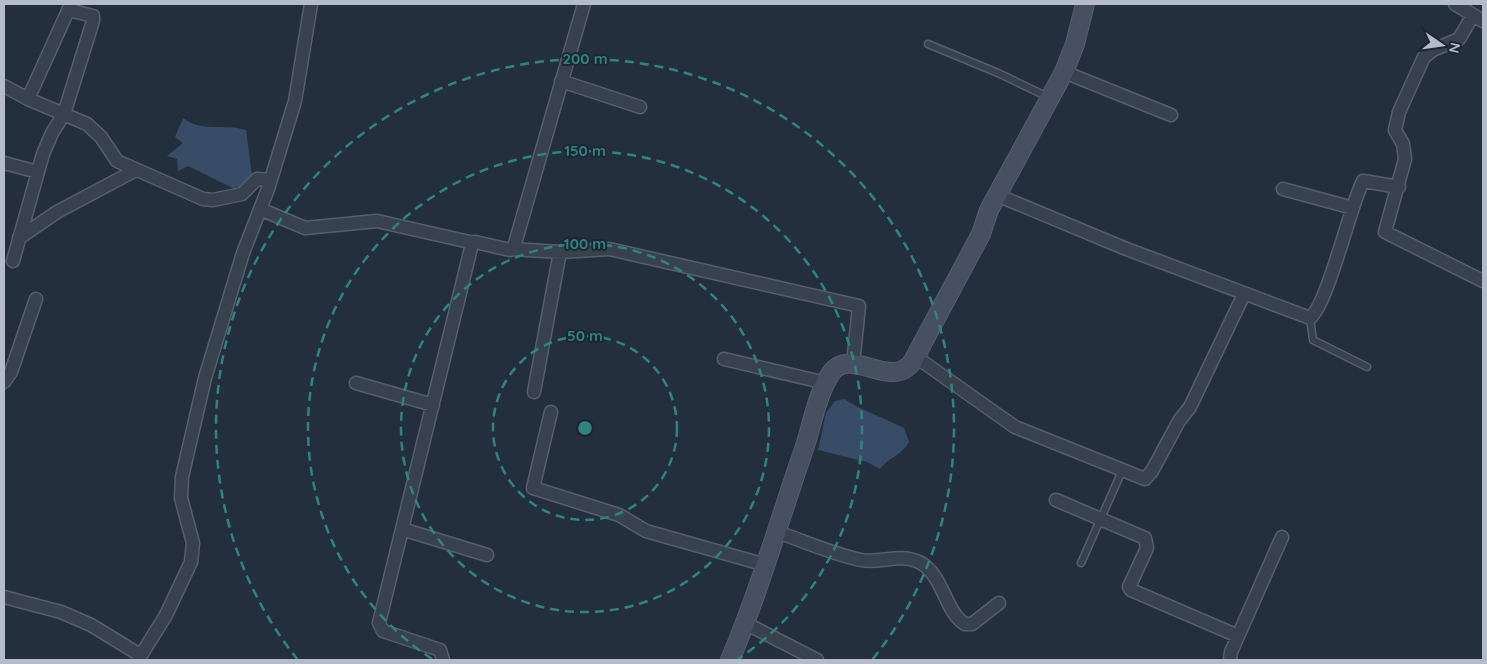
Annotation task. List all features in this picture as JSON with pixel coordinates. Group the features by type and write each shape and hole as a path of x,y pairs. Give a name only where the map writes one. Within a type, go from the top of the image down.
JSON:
{"main road":[{"path":"730,660 766,565 826,383 836,368 843,364 897,372 908,368 916,357 981,234 989,210 1064,72 1075,44 1085,4"}],"street":[{"path":"4,597 61,612 91,625 139,658 166,615 191,562 192,543 181,498 182,478 205,378 243,253 271,180 295,102 311,4"},
{"path":"512,249 584,4"},
{"path":"1455,4 1478,18 1459,39 1433,50 1424,57 1413,79 1395,126 1406,150 1399,187 1385,232 1483,281"},
{"path":"13,261 38,172 52,133 64,114 94,19 92,16 70,7 28,99"},
{"path":"1064,72 1171,115"},
{"path":"561,81 640,107"},
{"path":"4,86 28,99 93,128 115,159 136,170 208,200 242,194 257,179 271,180"},
{"path":"4,163 38,172"},
{"path":"19,238 57,212 136,170"},
{"path":"997,195 1244,294 1310,318 1316,312 1364,180 1399,187"},
{"path":"1283,189 1353,208"},
{"path":"260,209 305,228 377,221 474,243 512,249 560,252 608,249 859,306 853,364"},
{"path":"443,660 440,650 383,631 380,628 380,617 474,243"},
{"path":"534,392 560,252"},
{"path":"916,357 1014,427 1142,479 1150,475 1179,421 1190,407 1244,294"},
{"path":"4,382 11,372 36,299"},
{"path":"724,359 826,383"},
{"path":"356,383 433,405"},
{"path":"551,412 533,488 619,515 646,531 766,565"},
{"path":"1056,500 1145,538 1148,543 1129,587 1131,590 1238,636"},
{"path":"402,529 487,555"},
{"path":"777,532 861,560 896,557 920,563 937,579 955,614 965,624 972,624 999,603"},
{"path":"1230,660 1238,636 1282,537"},
{"path":"745,623 817,660"}],"lane":[{"path":"928,44 998,73 1049,98"},
{"path":"1310,318 1313,340 1367,367"},
{"path":"1080,563 1122,471"}],"water":[{"path":"183,118 190,123 205,127 229,127 246,130 252,175 247,189 241,192 188,166 178,171 177,159 167,156 183,143 175,137"},
{"path":"844,399 904,428 909,442 906,447 880,469 867,462 818,450 826,413 835,401"}]}
